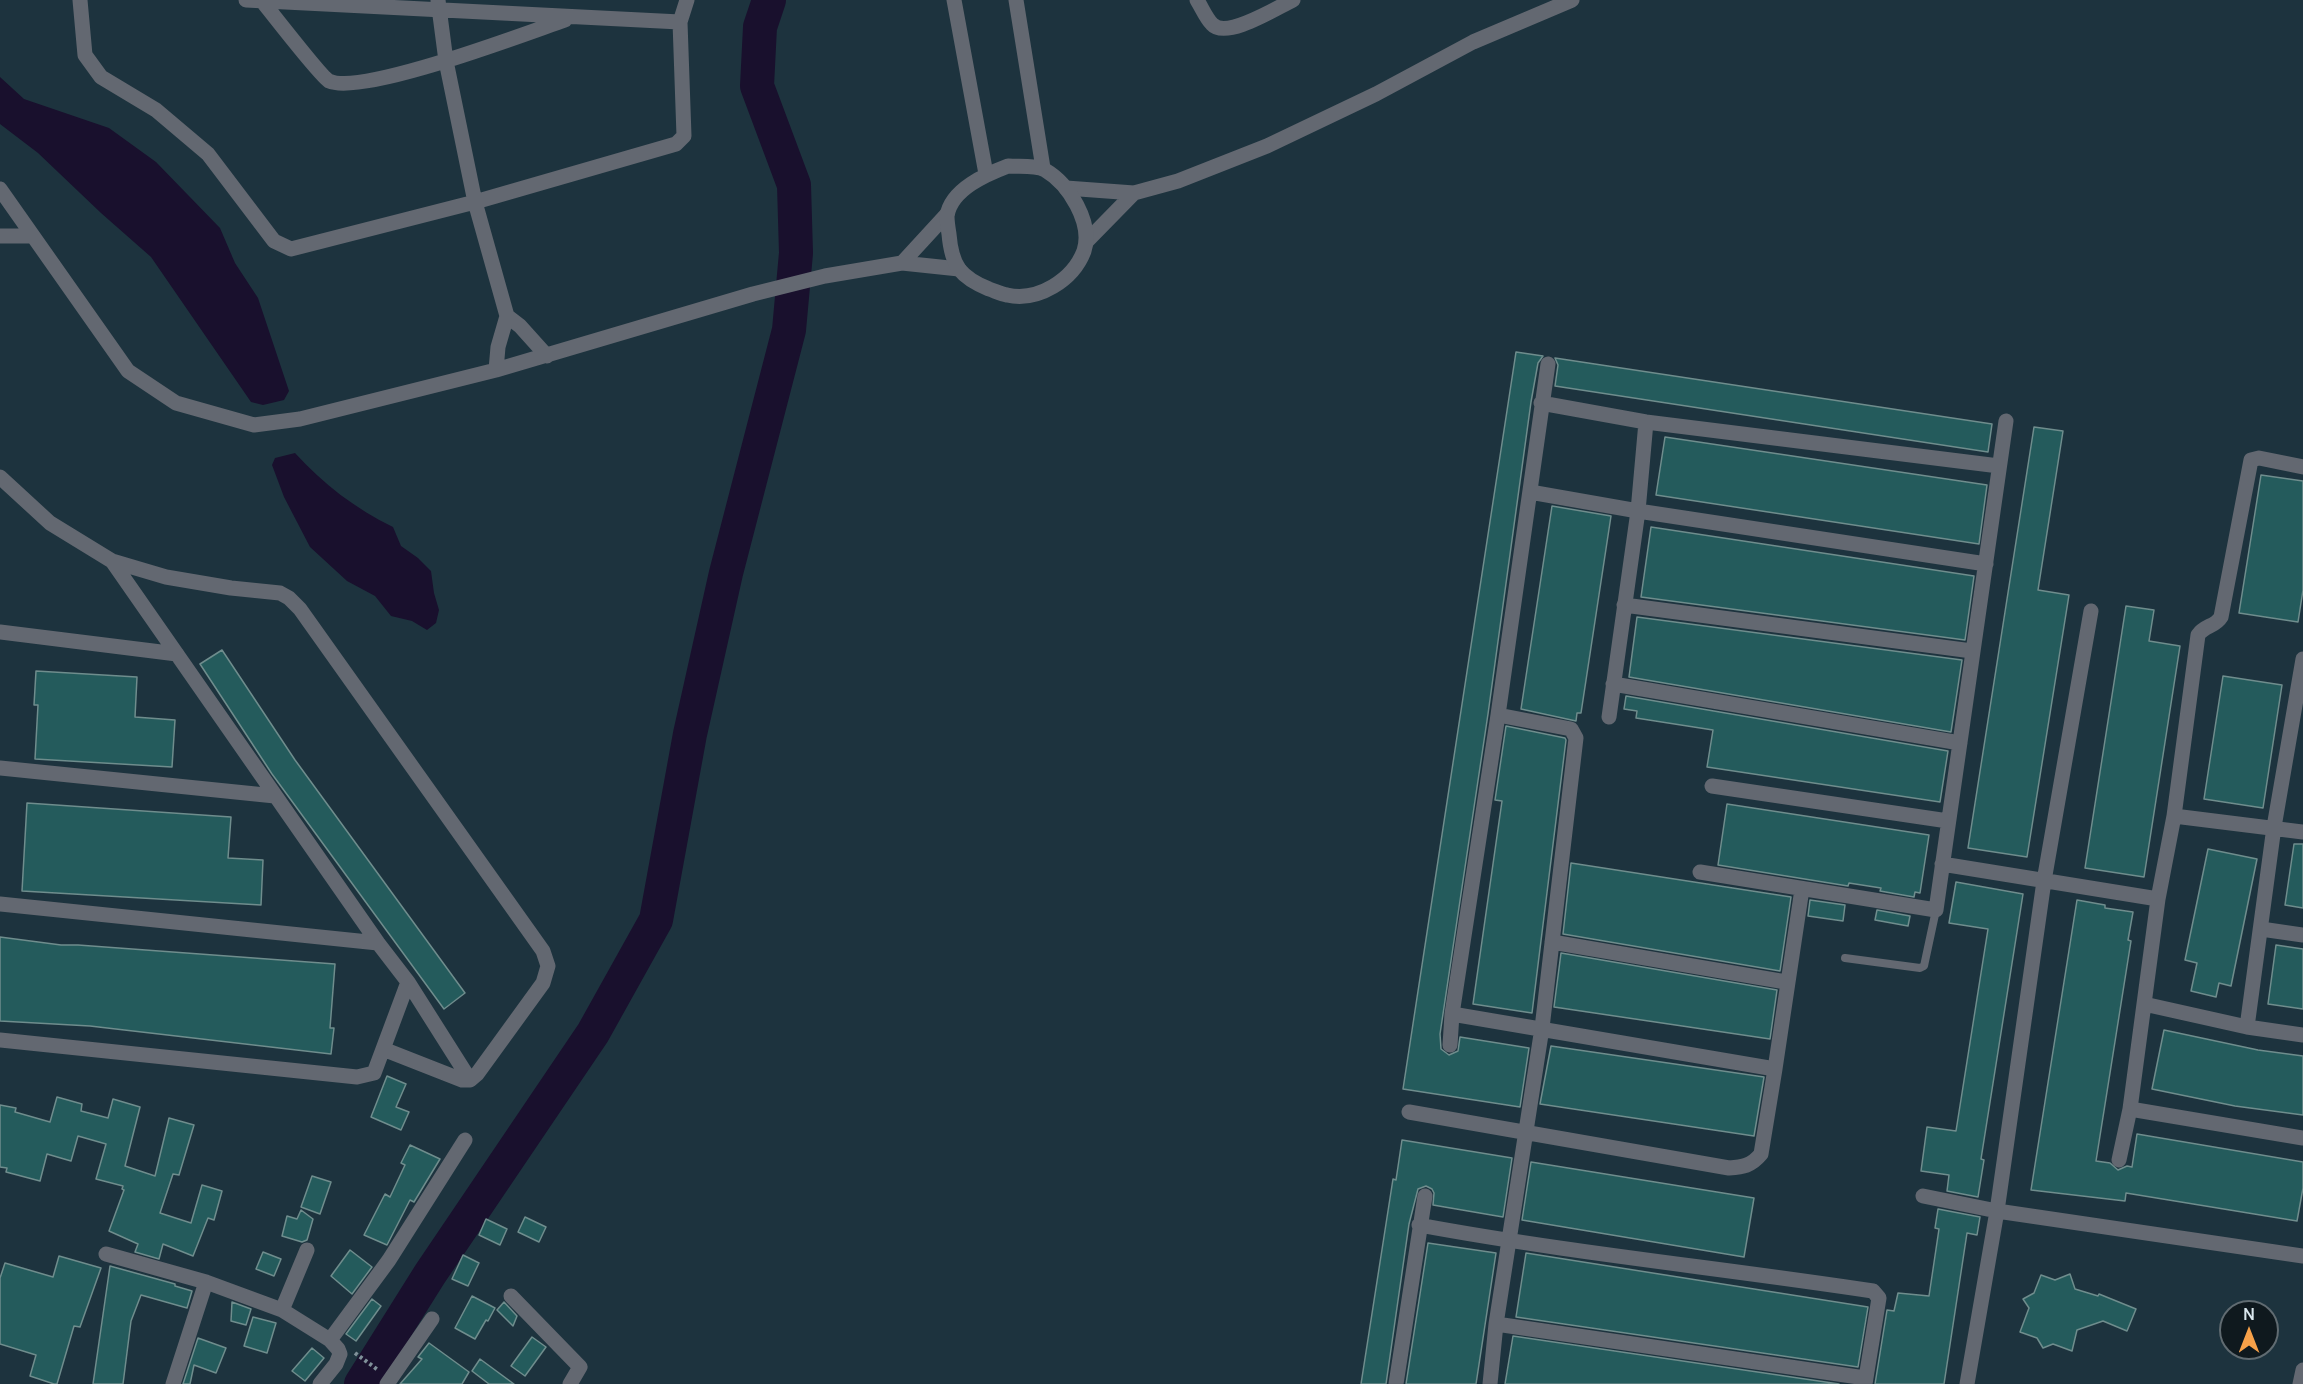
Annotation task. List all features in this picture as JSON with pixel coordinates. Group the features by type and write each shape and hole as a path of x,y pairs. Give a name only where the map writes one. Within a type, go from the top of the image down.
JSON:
{"street":[{"path":"80,0 85,55 101,77 156,110 208,154 274,241 291,249 476,202 676,144 684,136 680,22 687,0"},
{"path":"246,0 438,5 573,17 680,22"},
{"path":"954,0 986,174"},
{"path":"1016,0 1043,168"},
{"path":"1197,0 1212,26 1222,30 1233,29 1293,0"},
{"path":"1066,188 1134,194 1178,181 1267,146 1376,94 1473,42 1572,0"},
{"path":"262,1 327,81 348,85 446,61 573,17"},
{"path":"438,5 446,61 476,202 507,315 498,347 496,370"},
{"path":"902,263 947,214 960,192 986,174 1008,166 1043,168 1066,188 1080,213 1087,241"},
{"path":"0,189 128,371 177,403 254,425 300,419 496,370 753,294 825,276 902,263 959,269"},
{"path":"947,214 950,248 959,269 978,284 1008,296 1032,294 1054,287 1072,271 1087,241 1134,194"},
{"path":"0,236 33,236"},
{"path":"507,315 547,356"},
{"path":"1450,1045 1452,1014 1498,715 1548,364"},
{"path":"1541,403 1646,422 1999,466"},
{"path":"1700,872 1936,910 2006,421"},
{"path":"1609,717 1638,511 1646,422"},
{"path":"2119,1160 2130,1109 2158,899 2174,816 2198,635 2202,628 2218,622 2221,617 2251,460 2259,458 2303,467"},
{"path":"0,477 50,523 112,561 166,577 280,593 289,598 307,619 543,951 548,966 543,983 471,1080 462,1080 383,1049"},
{"path":"1530,492 1638,511 1986,564"},
{"path":"112,561 378,943 408,982 471,1080"},
{"path":"1624,605 1972,651"},
{"path":"1967,1384 1997,1211 2044,881 2091,611"},
{"path":"0,632 177,654"},
{"path":"2247,1027 2274,827 2297,729 2303,659"},
{"path":"1613,684 1960,743"},
{"path":"1490,1384 1496,1324 1542,1028 1576,738 1572,729 1498,715"},
{"path":"0,768 275,796"},
{"path":"1712,786 1948,821"},
{"path":"2174,816 2303,832"},
{"path":"1942,864 2158,899"},
{"path":"1409,1112 1729,1168 1754,1163 1761,1154 1802,889"},
{"path":"0,904 378,943"},
{"path":"2261,929 2303,935"},
{"path":"1552,942 1786,982"},
{"path":"0,1040 357,1077 374,1073 408,982"},
{"path":"2144,1004 2247,1027 2303,1035"},
{"path":"1452,1014 1774,1069"},
{"path":"2130,1109 2303,1138"},
{"path":"330,1340 389,1260 465,1140"},
{"path":"1396,1384 1425,1196"},
{"path":"1923,1196 1997,1211 2303,1256"},
{"path":"1419,1226 1509,1242 1762,1274 1873,1291 1879,1298 1865,1381 1496,1324"},
{"path":"282,1310 307,1250"},
{"path":"106,1254 206,1282 282,1310 330,1340 338,1349 339,1358 320,1384"},
{"path":"172,1384 206,1282"},
{"path":"511,1296 580,1368 570,1384"},
{"path":"384,1378 432,1319"},
{"path":"2300,1384 2303,1371"}],"lane":[{"path":"1845,958 1920,968 1924,966 1936,910"}],"path":[{"path":"356,1353 384,1378"}],"shaded area":[{"path":"0,77 24,99 109,128 156,162 220,228 235,263 258,298 289,391 284,400 263,405 251,402 151,257 38,153 0,124"},
{"path":"295,453 341,495 393,527 401,546 431,571 439,610 436,623 427,630 412,621 391,616 375,596 347,581 310,547 284,497 272,465 275,458"}],"building":[{"path":"1516,352 1543,356 1538,363 1531,402 1488,714 1440,1034 1441,1049 1449,1055 1458,1051 1460,1037 1529,1048 1520,1107 1403,1089"},
{"path":"1555,358 1992,424 1988,452 1555,386 1558,365"},
{"path":"2034,427 2063,431 2038,590 2069,595 2027,857 1968,848"},
{"path":"1665,437 1987,485 1979,544 1656,495"},
{"path":"2261,475 2303,481 2303,590 2298,622 2239,613"},
{"path":"1552,506 1611,516 1581,713 1577,713 1576,721 1521,709"},
{"path":"1651,527 1974,576 1965,640 1641,597"},
{"path":"2126,606 2154,610 2149,641 2180,646 2144,877 2085,868"},
{"path":"1637,617 1962,660 1951,732 1629,677"},
{"path":"222,650 295,760 465,993 444,1009 272,774 200,664"},
{"path":"36,671 137,677 135,717 175,720 172,767 35,759 38,705 34,705"},
{"path":"2223,676 2282,685 2263,808 2204,799"},
{"path":"1626,696 1948,751 1940,802 1707,767 1713,730 1636,718 1637,711 1624,709"},
{"path":"1506,726 1566,740 1532,1013 1473,1004 1502,801 1495,800"},
{"path":"27,803 231,817 228,858 263,860 261,905 22,891"},
{"path":"1727,804 1929,835 1920,893 1915,892 1914,897 1880,891 1881,888 1849,883 1848,886 1718,865"},
{"path":"2294,844 2303,844 2303,908 2285,905"},
{"path":"2208,849 2257,859 2231,986 2219,983 2216,997 2191,991 2197,963 2185,960"},
{"path":"1571,863 1791,897 1780,971 1563,934"},
{"path":"1956,882 2023,894 1981,1159 1984,1160 1978,1197 1947,1191 1949,1175 1921,1171 1927,1127 1956,1131 1988,929 1949,923"},
{"path":"1810,900 1845,905 1843,921 1808,916"},
{"path":"2077,900 2105,905 2105,908 2133,912 2128,940 2131,941 2096,1161 2110,1163 2118,1170 2127,1166 2132,1167 2137,1134 2303,1162 2303,1188 2297,1221 2126,1193 2125,1201 2031,1190"},
{"path":"1877,910 1910,916 1908,926 1875,920"},
{"path":"0,937 61,945 335,964 330,1028 334,1028 331,1054 90,1026 0,1021"},
{"path":"2276,945 2303,949 2303,1009 2268,1004"},
{"path":"1561,953 1777,990 1770,1039 1554,1007"},
{"path":"2164,1030 2258,1050 2303,1056 2303,1115 2235,1106 2152,1089"},
{"path":"1551,1046 1764,1077 1754,1136 1540,1104"},
{"path":"387,1076 406,1084 396,1107 409,1112 401,1130 371,1117"},
{"path":"57,1097 82,1104 81,1111 108,1118 113,1099 140,1107 125,1166 155,1176 169,1118 194,1125 179,1175 173,1174 160,1213 191,1223 202,1185 222,1191 214,1220 208,1218 193,1256 163,1244 159,1259 135,1252 138,1244 109,1231 124,1190 123,1186 96,1179 106,1144 78,1136 71,1161 47,1154 40,1181 6,1172 7,1168 0,1167 0,1105 16,1108 15,1112 50,1122"},
{"path":"1402,1140 1512,1158 1503,1217 1433,1205 1432,1189 1426,1186 1418,1189 1409,1224 1386,1384 1361,1384 1393,1179 1396,1180"},
{"path":"410,1145 440,1159 414,1202 410,1200 387,1245 364,1235 385,1194 390,1197 405,1165 401,1163"},
{"path":"1531,1162 1754,1198 1744,1257 1522,1220"},
{"path":"312,1176 331,1182 320,1214 301,1207"},
{"path":"1938,1209 1980,1217 1977,1235 1967,1233 1944,1384 1875,1384 1887,1310 1894,1311 1898,1293 1929,1296 1939,1229 1935,1228"},
{"path":"301,1210 313,1219 307,1240 302,1242 282,1236 287,1216 297,1219"},
{"path":"525,1217 546,1227 539,1242 518,1232"},
{"path":"486,1219 507,1229 500,1245 479,1235"},
{"path":"1428,1243 1496,1253 1476,1384 1406,1384"},
{"path":"350,1250 372,1267 352,1294 331,1276"},
{"path":"263,1252 281,1259 274,1276 256,1269"},
{"path":"1526,1253 1868,1307 1858,1367 1516,1317"},
{"path":"463,1255 479,1263 468,1286 452,1279"},
{"path":"59,1256 101,1268 80,1327 74,1326 57,1384 54,1384 30,1376 36,1355 0,1344 0,1278 5,1263 53,1277"},
{"path":"110,1266 192,1291 187,1308 141,1295 131,1321 123,1384 93,1384"},
{"path":"2070,1274 2075,1289 2098,1296 2099,1294 2136,1309 2127,1331 2103,1321 2077,1330 2072,1351 2053,1344 2043,1348 2037,1338 2020,1332 2029,1308 2023,1299 2034,1293 2041,1275 2055,1280"},
{"path":"472,1296 495,1308 475,1339 455,1328"},
{"path":"372,1299 381,1306 356,1341 346,1334"},
{"path":"232,1302 251,1309 246,1325 231,1321"},
{"path":"504,1302 517,1316 513,1326 497,1310"},
{"path":"253,1317 276,1323 267,1353 244,1346"},
{"path":"1513,1336 1839,1384 1505,1384"},
{"path":"532,1337 546,1347 525,1376 511,1366"},
{"path":"198,1338 226,1348 216,1373 194,1365 190,1384 183,1384"},
{"path":"429,1343 469,1372 462,1384 400,1384 422,1359 418,1357"},
{"path":"312,1348 324,1358 305,1381 292,1371"},
{"path":"480,1359 514,1384 489,1384 472,1371"}],"waterway":[{"path":"361,1384 430,1274 593,1033 656,920 690,734 726,573 789,330 796,253 794,185 757,86 760,27 769,0"}]}
